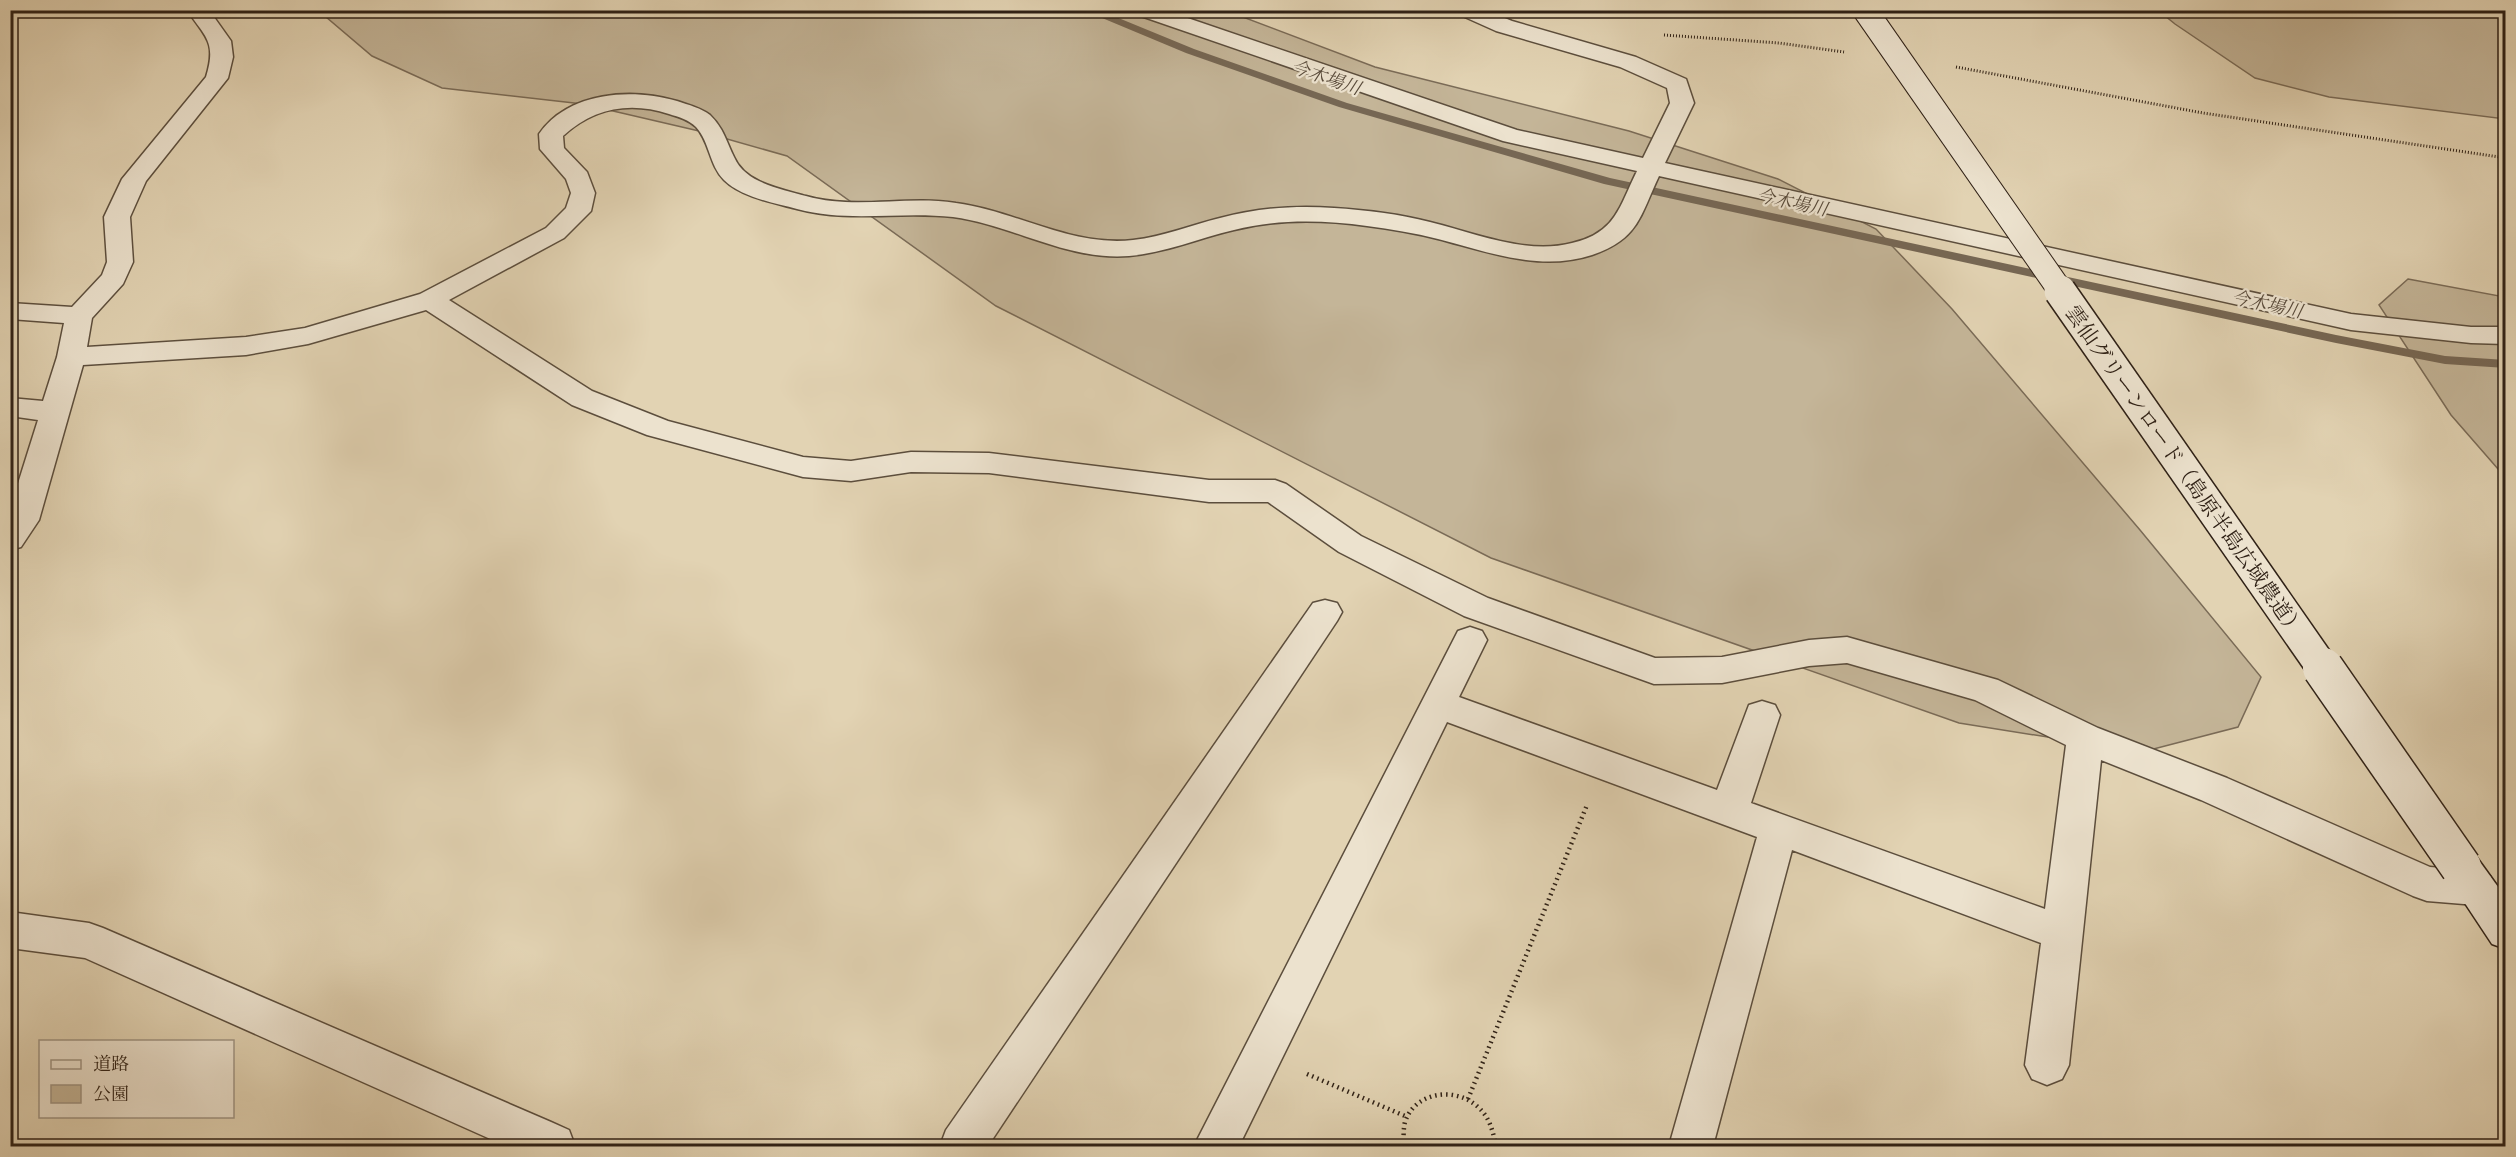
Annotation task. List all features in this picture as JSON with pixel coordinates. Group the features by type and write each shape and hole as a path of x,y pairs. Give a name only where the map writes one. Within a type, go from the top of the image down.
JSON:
{"street":[{"path":"10,539 23,520 71,357 79,316 114,278 120,262 117,217 134,179 217,78 224,60 222,46 215,29 197,10"},
{"path":"1142,10 1511,136 1645,179 2351,322 2471,335 2505,336"},
{"path":"71,357 246,346 308,336 430,300 555,233 578,211 583,193 578,177 552,149 551,134 564,120 583,110 611,101 642,99 690,113 706,123 723,164 740,181 810,205 856,211 953,209 998,219 1070,243 1118,249 1162,242 1234,222 1294,214 1363,218 1428,229 1507,250 1539,253 1570,252 1602,242 1623,227 1682,103 1678,84 1628,62 1504,26 1465,10"},
{"name":"雲仙グリーンロード（島原半島広域農道）","path":"1865,10 2505,931"},
{"path":"430,300 582,398 658,428 803,467 851,471 911,462 989,463 1209,491 1275,490 1350,544 1476,607 1654,670 1722,670 1809,653 1846,650 1986,690 2085,738 2214,789 2427,884 2468,877"},
{"path":"10,311 79,316"},
{"path":"10,407 55,412"},
{"path":"962,1146 1325,612"},
{"path":"1216,1146 1470,640"},
{"path":"1438,704 2063,933"},
{"path":"1729,811 1762,715"},
{"path":"2047,1065 2085,738"},
{"path":"1691,1146 1779,829"},
{"path":"10,930 89,941 553,1146"}],"path":[{"path":"1663,35 1779,43 1848,52"},
{"path":"1952,66 2203,113 2505,158"},
{"path":"1468,1099 1589,800"},
{"path":"1262,1054 1405,1116"},
{"path":"1403,1146 1402,1131 1405,1116 1413,1105 1426,1097 1439,1093 1455,1094 1480,1107 1490,1118 1495,1131 1496,1146"}],"green space":[{"path":"319,11 1227,11 1375,67 1629,131 1778,179 1876,229 1952,309 2140,530 2261,677 2238,727 2142,752 1959,723 1491,558 996,306 787,156 699,131 583,104 442,88 372,56"},
{"path":"2159,11 2505,11 2505,119 2329,97 2255,78"},
{"path":"2408,279 2505,297 2505,477 2451,415 2379,305"}],"waterway":[{"name":"今木場川","path":"1088,10 1190,51 1343,105 1608,181 2336,339 2445,360 2506,364"}]}
